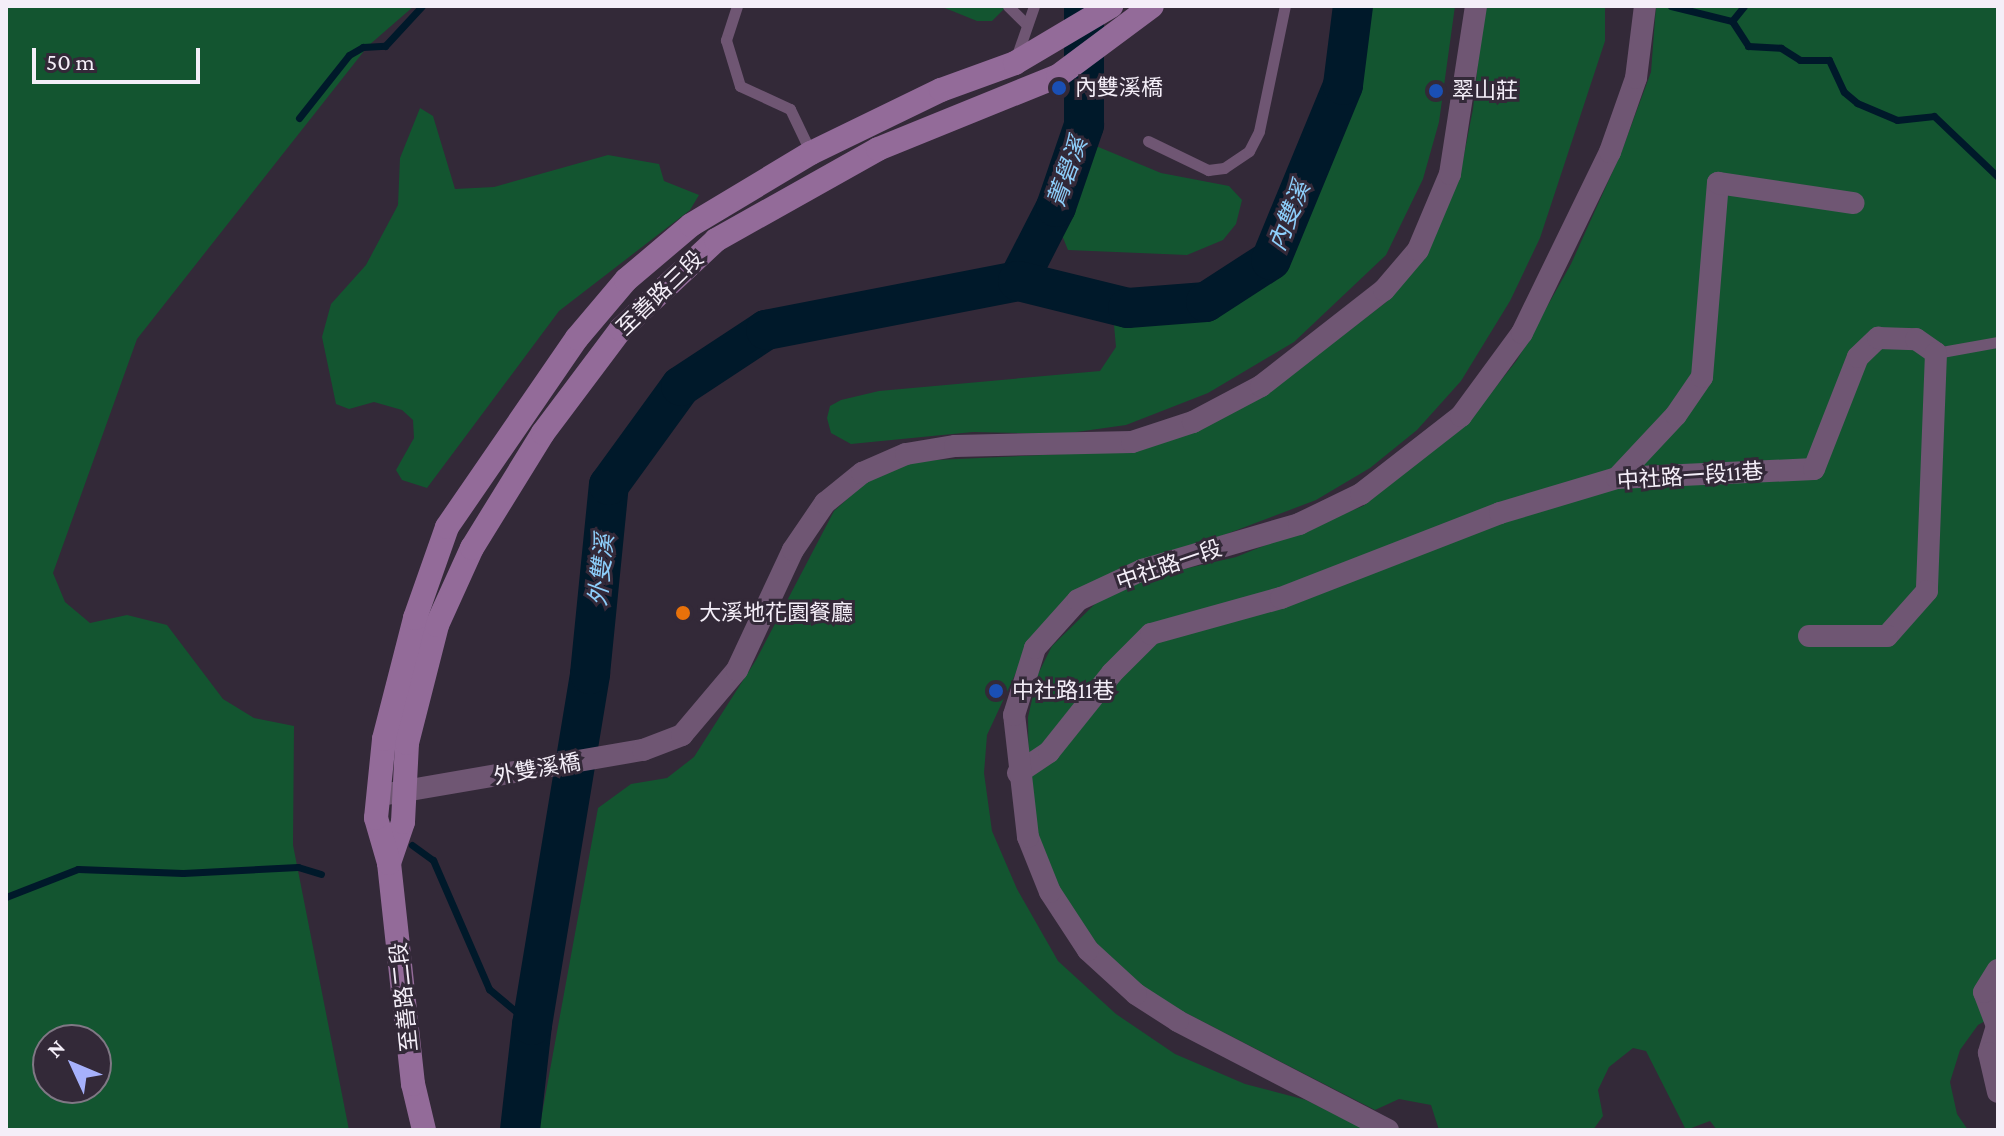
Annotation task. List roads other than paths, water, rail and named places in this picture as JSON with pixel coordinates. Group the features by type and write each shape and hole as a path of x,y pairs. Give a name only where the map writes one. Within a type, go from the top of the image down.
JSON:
{"street":[{"name":"至善路三段","path":"405,793 407,743 437,625 472,548 543,433 621,329 716,240 819,179 940,122 1058,76 1111,42 1152,6"},
{"name":"外雙溪橋","path":"405,793 643,750 682,735 712,704 737,670 793,550 825,503 862,473 906,454 955,446 1132,442 1193,422 1261,386 1384,290 1418,250 1450,174 1476,6"},
{"name":"中社路一段","path":"1388,1130 1178,1021 1136,994 1088,950 1050,892 1028,837 1018,773 1014,715 1035,648 1078,600 1142,570 1299,524 1361,494 1461,416 1522,333 1610,152 1636,78 1645,6"},
{"name":"至善路三段","path":"377,794 384,739 415,618 447,527 521,415 626,280 691,225 811,153 941,90 1015,63 1102,12"},
{"path":"1617,478 1676,415 1702,377 1718,183 1854,203"},
{"name":"中社路一段11巷","path":"1018,773 1049,752 1112,673 1151,634 1281,598 1500,513 1617,478 1814,469 1858,357 1878,338 1916,339 1936,353"},
{"path":"1809,636 1887,636 1927,591 1936,353"},
{"path":"377,794 405,793"},
{"name":"至善路二段","path":"389,863 403,822 405,793"},
{"name":"至善路二段","path":"377,794 376,818 389,863 413,1084 424,1130"},
{"path":"1998,970 1984,992 1998,1026 1989,1053 1998,1092"}],"lane":[{"path":"737,6 726,40 740,86 790,109 811,153"},
{"path":"1008,6 1025,23"},
{"path":"1015,63 1025,23 1034,6"},
{"path":"1148,141 1208,170 1224,168 1249,151 1259,131 1285,6"},
{"path":"1936,353 1998,342"}],"waterway":[{"path":"299,118 349,55 363,47 385,46 422,6"},
{"name":"菁礐溪","path":"1018,281 1056,207 1084,125 1084,6"},
{"name":"外雙溪","path":"520,1130 532,1025 590,674 609,485 681,386 766,330 1018,281 1128,308 1206,302 1271,260 1343,85 1353,6"},
{"path":"1671,6 1732,21 1748,46 1781,48 1800,60 1829,60 1844,92 1857,103 1897,120 1934,116 1998,177"},
{"path":"1732,21 1744,6"},
{"path":"412,845 433,860 489,989 532,1025"},
{"path":"6,897 78,869 183,873 298,867 321,874"}],"place":[{"name":"內雙溪橋","path":"1059,88"},
{"name":"翠山莊","path":"1436,91"},
{"name":"大溪地花園餐廳","path":"683,613"},
{"name":"中社路11巷","path":"996,691"}],"water label":[{"name":"內雙溪","path":"1289,216"}]}
